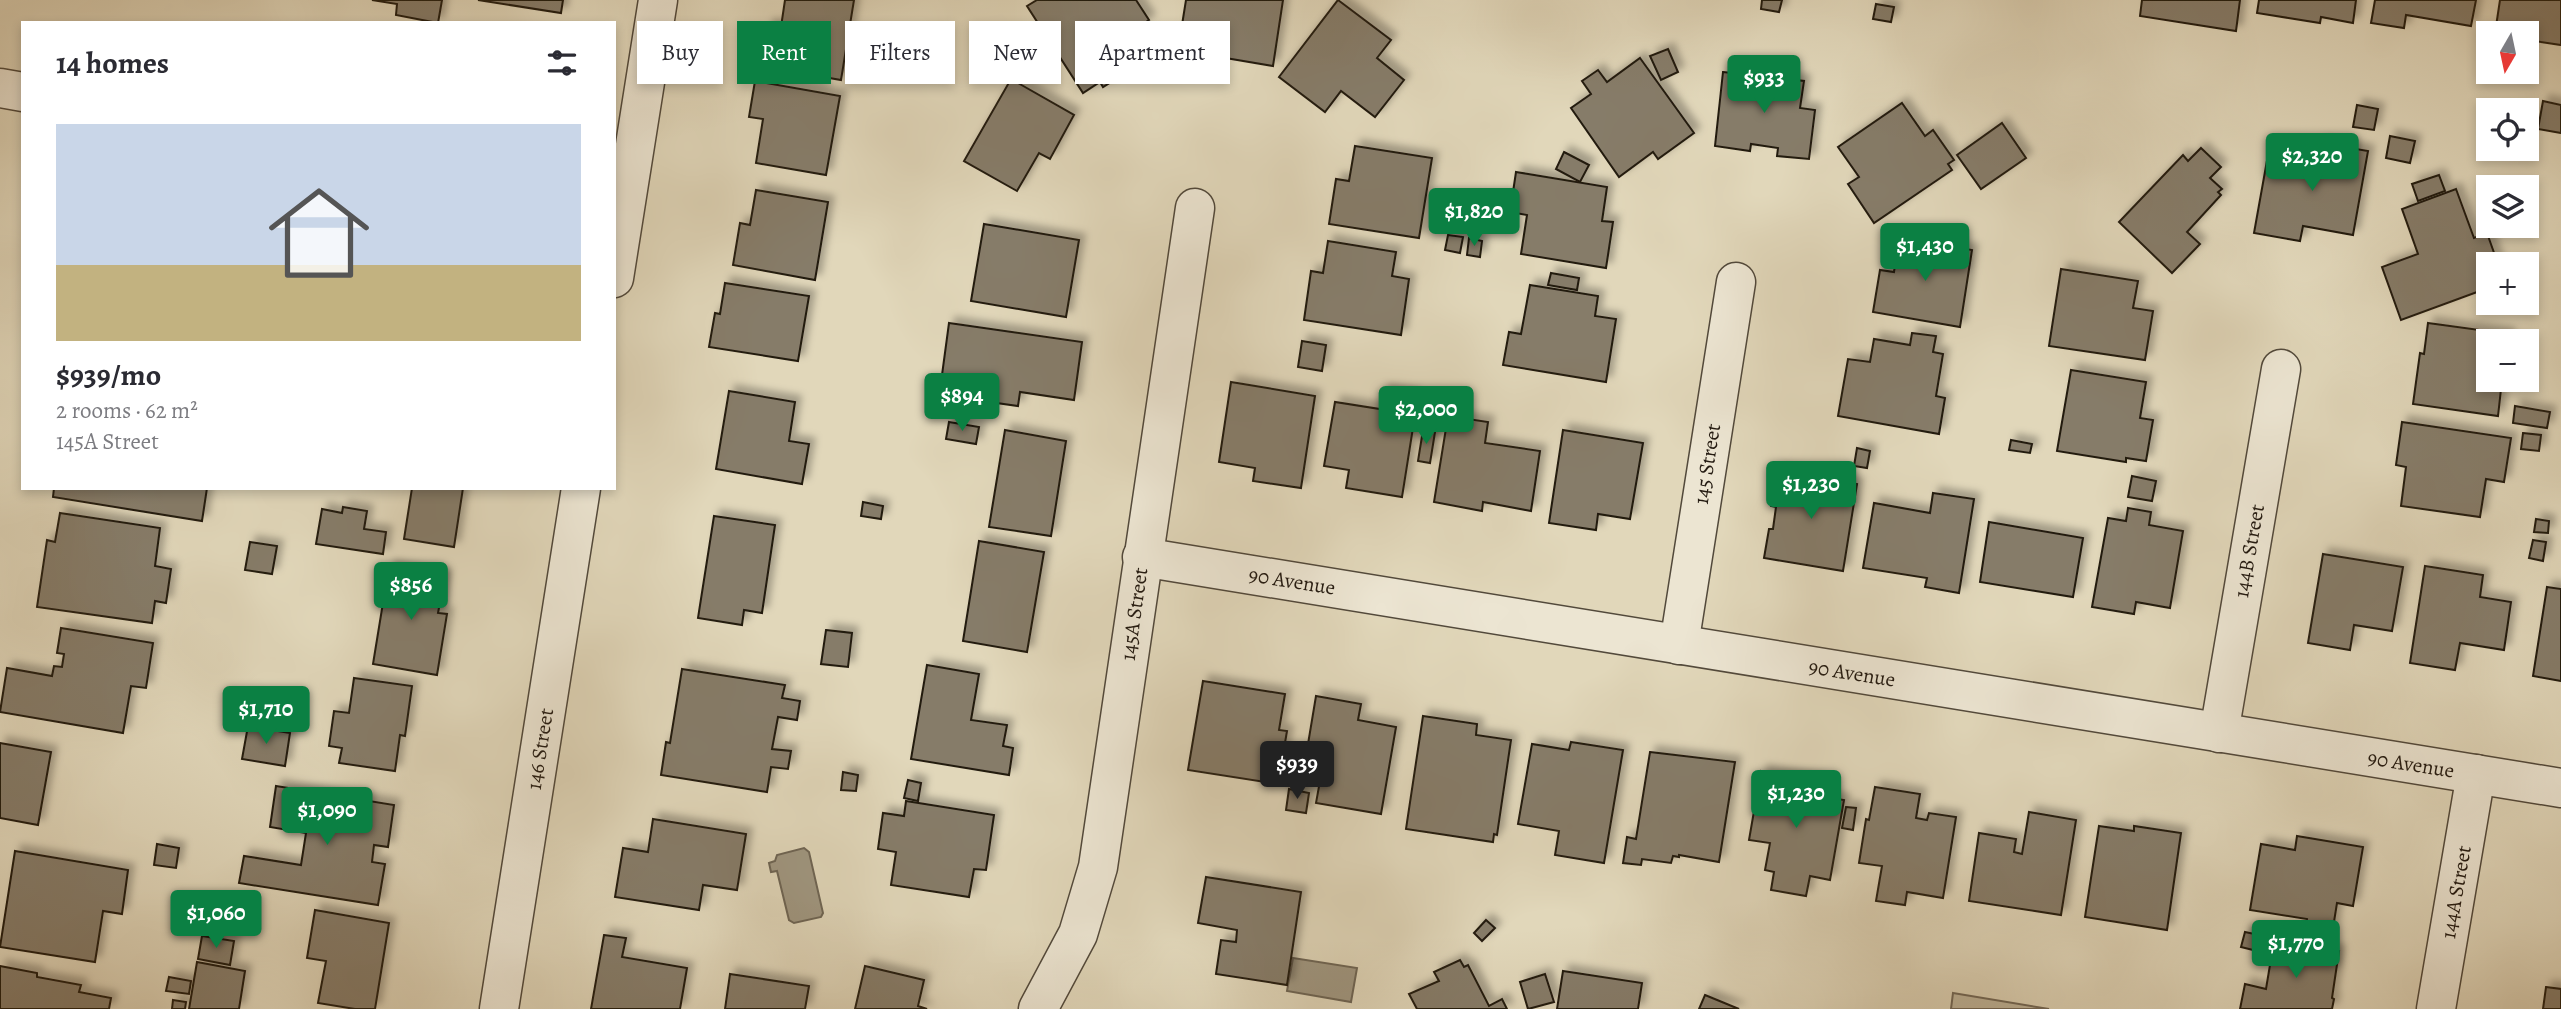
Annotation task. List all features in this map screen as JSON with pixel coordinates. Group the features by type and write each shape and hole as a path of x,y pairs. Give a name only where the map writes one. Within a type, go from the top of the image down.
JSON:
{"street":[{"path":"616,254 622,180 658,0"},
{"path":"0,88 21,92"},
{"name":"145A Street","path":"1038,1009 1078,934 1098,867 1195,208"},
{"name":"145 Street","path":"1679,645 1736,282"},
{"name":"144B Street","path":"2219,733 2281,369"},
{"name":"146 Street","path":"499,1009 581,490"},
{"name":"90 Avenue","path":"1142,557 2561,788"},
{"name":"144A Street","path":"2436,1009 2476,774"}],"shaded area":[{"path":"804,848 809,852 823,913 821,917 794,923 789,920 777,871 771,872 769,863 775,861 777,855"},
{"path":"1293,958 1357,968 1351,1002 1287,991"},
{"path":"1953,993 2049,1009 1951,1009"}],"building":[{"path":"372,0 442,0 438,21 396,15 397,4"},
{"path":"478,0 563,0 561,13"},
{"path":"785,0 854,0 851,21 845,21 845,55 841,80 831,78 831,21 782,21"},
{"path":"1037,0 1136,0 1149,20 1075,21 1075,81 1061,59 1061,21 1037,21 1027,6"},
{"path":"1186,0 1283,0 1273,66 1230,59 1230,21 1183,21"},
{"path":"1338,0 1391,40 1377,58 1404,80 1375,117 1341,91 1325,112 1279,77"},
{"path":"1762,0 1782,0 1779,12 1761,9"},
{"path":"2142,0 2240,0 2236,31 2140,16"},
{"path":"2259,0 2356,0 2353,23 2321,17 2320,23 2257,13"},
{"path":"2375,0 2476,0 2471,26 2406,15 2404,28 2371,23"},
{"path":"2500,0 2561,0 2561,45 2539,42 2539,21 2497,21"},
{"path":"1876,4 1894,7 1891,22 1873,19"},
{"path":"1668,49 1678,72 1661,80 1650,56"},
{"path":"1640,58 1694,133 1658,159 1653,152 1619,177 1571,108 1591,94 1582,81 1598,70 1607,82"},
{"path":"1723,72 1804,81 1800,108 1815,110 1809,159 1777,156 1778,148 1751,144 1750,151 1715,146"},
{"path":"754,84 772,84 840,96 826,175 756,163 763,119 749,117"},
{"path":"1008,84 1020,84 1074,115 1050,159 1039,153 1017,191 964,161"},
{"path":"1077,84 1097,84 1083,93"},
{"path":"2543,101 2561,105 2561,133 2539,129"},
{"path":"1902,103 1925,136 1933,130 1954,160 1948,164 1952,170 1874,223 1848,184 1859,177 1838,147"},
{"path":"2357,105 2378,109 2374,130 2353,127"},
{"path":"2002,123 2026,158 1981,189 1957,155"},
{"path":"2390,136 2415,141 2410,163 2386,158"},
{"path":"2321,143 2368,151 2353,235 2303,226 2300,241 2254,233 2268,155 2318,164"},
{"path":"1355,146 1432,158 1419,238 1329,224 1336,179 1349,181"},
{"path":"2201,148 2221,167 2210,178 2222,189 2218,192 2221,195 2187,232 2200,244 2172,273 2119,222 2183,155 2188,161"},
{"path":"1564,152 1589,165 1580,182 1556,169"},
{"path":"1516,172 1607,187 1602,221 1613,222 1606,268 1521,254 1527,215 1510,212"},
{"path":"2439,175 2445,191 2418,201 2412,184"},
{"path":"2456,189 2474,238 2489,238 2494,252 2476,252 2476,292 2401,320 2382,267 2418,254 2402,209"},
{"path":"756,190 828,202 815,280 733,265 740,223 750,225"},
{"path":"984,224 1079,240 1066,317 971,301"},
{"path":"1448,235 1463,237 1460,253 1445,250"},
{"path":"1469,238 1482,241 1480,257 1467,255"},
{"path":"1899,238 1972,250 1960,327 1873,312 1880,270 1894,272"},
{"path":"1328,241 1396,252 1392,276 1409,279 1401,335 1304,320 1311,271 1323,273"},
{"path":"2061,269 2138,281 2133,308 2153,311 2145,360 2049,346"},
{"path":"1551,273 1579,278 1577,290 1548,285"},
{"path":"725,283 809,296 798,361 709,347 715,313 720,314"},
{"path":"1530,285 1598,296 1595,316 1616,319 1606,382 1503,365 1509,332 1521,334"},
{"path":"949,323 1082,342 1074,400 1020,392 1018,406 954,397 957,377 942,375"},
{"path":"2428,323 2476,330 2476,392 2501,392 2498,416 2413,404 2420,353 2424,354"},
{"path":"1912,333 1936,336 1933,352 1943,354 1936,396 1945,398 1939,434 1838,416 1848,359 1870,362 1874,339 1910,345"},
{"path":"1302,341 1326,345 1322,371 1298,367"},
{"path":"2071,370 2146,382 2140,418 2153,420 2146,461 2126,458 2126,462 2057,451"},
{"path":"1231,382 1315,396 1301,488 1253,481 1255,468 1219,462"},
{"path":"1383,390 1414,395 1411,414 1415,415 1402,497 1346,488 1349,470 1324,466 1335,402 1380,409"},
{"path":"729,391 795,402 789,441 809,444 802,484 716,469"},
{"path":"2515,406 2550,412 2547,428 2513,423"},
{"path":"1448,416 1488,422 1485,443 1540,451 1531,511 1483,502 1482,511 1434,502"},
{"path":"949,422 979,427 976,444 946,439"},
{"path":"2402,422 2511,438 2504,482 2486,479 2480,517 2401,506 2406,467 2396,465"},
{"path":"1005,430 1066,441 1051,536 989,527"},
{"path":"1423,430 1435,432 1430,463 1418,461"},
{"path":"1563,430 1643,443 1630,519 1598,514 1596,530 1549,523"},
{"path":"2523,433 2541,435 2539,451 2521,449"},
{"path":"2011,440 2032,444 2030,453 2009,450"},
{"path":"1857,448 1870,451 1867,468 1854,466"},
{"path":"1777,470 1857,484 1843,571 1764,558 1769,529 1773,529 1776,507 1771,506"},
{"path":"2132,476 2156,481 2152,501 2128,497"},
{"path":"54,490 207,490 202,521 53,497"},
{"path":"412,490 463,490 454,547 404,539"},
{"path":"1933,493 1974,499 1959,593 1925,587 1927,578 1863,568 1874,503 1930,513"},
{"path":"863,502 883,506 881,519 861,516"},
{"path":"343,507 367,511 364,529 386,532 383,554 316,544 322,509 342,513"},
{"path":"2128,508 2151,512 2149,525 2183,531 2170,608 2136,602 2134,614 2092,607 2108,518 2126,521"},
{"path":"60,513 160,528 155,566 171,569 166,603 155,601 152,623 37,607 47,540 55,542"},
{"path":"714,516 775,525 762,613 744,610 742,625 698,618"},
{"path":"2536,519 2549,521 2548,533 2534,532"},
{"path":"1989,522 2083,538 2073,597 1980,582"},
{"path":"2533,540 2546,542 2543,561 2529,558"},
{"path":"979,541 1044,552 1027,652 963,641"},
{"path":"250,542 277,546 272,574 245,570"},
{"path":"2323,554 2403,567 2392,631 2354,625 2350,650 2308,643"},
{"path":"389,566 445,576 438,613 447,614 437,675 373,664"},
{"path":"2425,566 2483,575 2480,597 2511,602 2504,650 2460,643 2455,670 2410,663"},
{"path":"2547,587 2561,589 2561,681 2533,676"},
{"path":"61,628 153,643 146,688 131,686 123,733 0,712 7,668 52,676 54,666 62,667 64,654 57,653"},
{"path":"826,630 852,633 848,667 821,664"},
{"path":"927,665 979,674 971,720 1007,725 1003,746 1013,748 1009,775 911,759"},
{"path":"682,669 785,685 782,698 800,701 797,720 778,717 772,749 791,751 788,769 771,767 767,792 661,775 666,742 670,743"},
{"path":"354,678 412,686 405,736 400,735 395,771 339,763 342,748 329,746 334,711 349,713"},
{"path":"1203,681 1285,694 1279,730 1287,731 1278,784 1188,770"},
{"path":"1316,696 1361,704 1358,720 1396,727 1381,814 1316,803 1322,770 1304,768"},
{"path":"1423,716 1477,724 1476,735 1511,740 1497,835 1494,834 1493,842 1406,829"},
{"path":"248,726 290,733 285,766 242,759"},
{"path":"1571,742 1623,750 1604,863 1555,855 1559,831 1518,824 1532,744 1569,750"},
{"path":"0,743 51,752 38,825 0,818"},
{"path":"1650,752 1735,762 1719,862 1679,855 1673,856 1671,863 1642,859 1641,865 1623,863 1627,837 1636,839"},
{"path":"1761,771 1820,780 1818,796 1844,800 1830,880 1810,876 1806,896 1771,890 1774,872 1765,870 1770,843 1749,840"},
{"path":"843,772 858,775 856,791 841,790"},
{"path":"908,780 921,783 918,801 904,798"},
{"path":"276,786 394,805 388,847 374,845 372,862 385,864 378,905 239,883 244,856 301,865 306,833 270,827"},
{"path":"1875,787 1920,794 1916,818 1927,820 1929,813 1956,817 1943,898 1907,892 1905,905 1876,901 1882,866 1859,863 1866,819 1869,820"},
{"path":"1289,789 1309,793 1306,813 1286,810"},
{"path":"906,801 994,815 986,870 974,869 969,897 891,885 896,852 878,849 883,813 904,816"},
{"path":"1846,807 1856,808 1853,830 1842,828"},
{"path":"2029,812 2076,820 2061,915 1969,901 1979,833 2016,839 2014,852 2022,854"},
{"path":"653,819 746,834 737,890 703,885 699,910 615,897 623,848 648,852"},
{"path":"2099,826 2134,831 2134,826 2181,833 2167,930 2085,917"},
{"path":"2297,836 2363,847 2353,906 2337,903 2333,928 2318,925 2317,930 2306,928 2307,919 2250,910 2261,844 2295,850"},
{"path":"157,844 179,848 176,868 154,865"},
{"path":"15,851 128,870 122,914 103,911 95,962 0,947"},
{"path":"1206,877 1301,892 1287,985 1216,974 1221,940 1236,942 1237,930 1198,923"},
{"path":"315,910 389,923 375,1009 318,1003 326,961 307,958"},
{"path":"1486,920 1495,928 1482,941 1474,933"},
{"path":"2245,932 2264,936 2261,952 2241,947"},
{"path":"604,935 626,938 622,957 687,968 680,1009 591,1009"},
{"path":"202,936 234,941 230,965 198,959"},
{"path":"2274,941 2339,951 2332,1009 2240,1009 2245,984 2266,989"},
{"path":"1460,960 1464,967 1468,965 1489,1006 1502,999 1507,1009 1417,1009 1409,994 1439,981 1434,972"},
{"path":"197,962 245,971 239,1009 189,1009"},
{"path":"0,966 37,973 37,977 81,985 79,992 111,998 109,1009 0,1009"},
{"path":"865,966 924,980 918,1006 927,1009 855,1009"},
{"path":"1563,971 1642,983 1638,1009 1557,1009"},
{"path":"730,974 809,986 805,1009 725,1009"},
{"path":"1545,974 1554,1002 1528,1009 1520,982"},
{"path":"169,977 191,981 189,994 166,991"},
{"path":"2546,987 2561,989 2561,1009 2543,1009"},
{"path":"1705,995 1739,1009 1699,1009"},
{"path":"173,1000 186,1002 185,1009 172,1009"}]}
